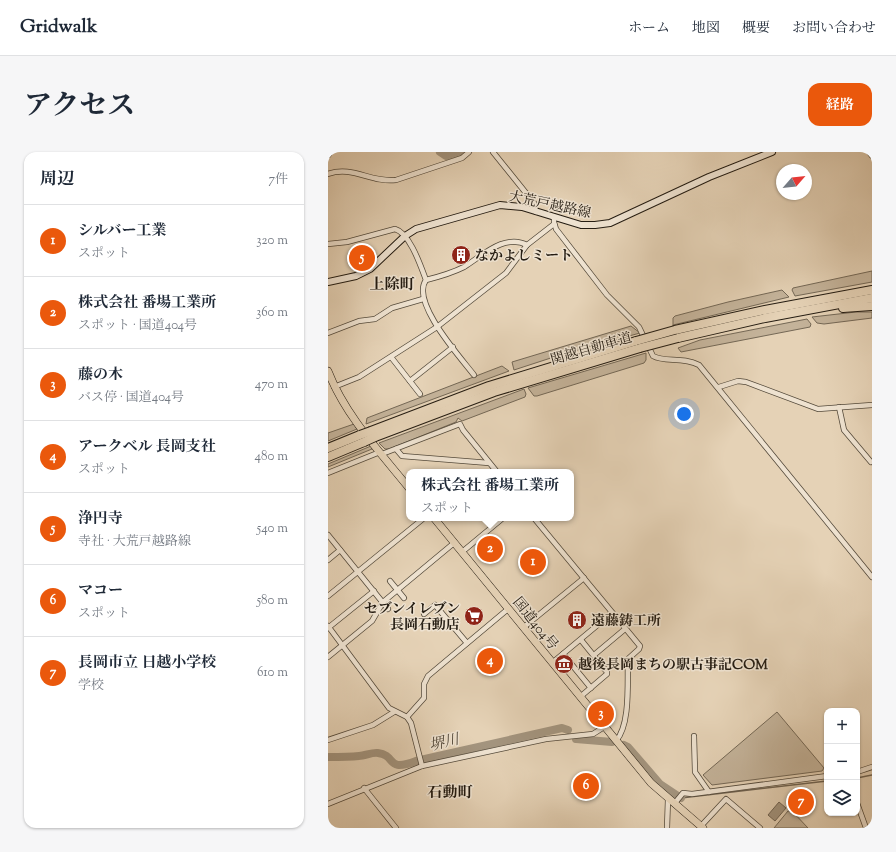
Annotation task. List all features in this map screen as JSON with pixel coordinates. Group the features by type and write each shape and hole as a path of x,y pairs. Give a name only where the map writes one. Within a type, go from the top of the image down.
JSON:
{"highway":[{"path":"807,299 872,285"},
{"name":"関越自動車道","path":"329,453 373,434 638,344 807,299 872,290"},
{"name":"関越自動車道","path":"676,334 814,310 872,298"},
{"path":"814,310 872,306"},
{"path":"328,371 334,387 346,407 406,484"},
{"name":"国道404号","path":"436,521 651,783 668,799 677,799 702,827"}],"main road":[{"name":"大荒戸越路線","path":"328,282 356,276 370,269 405,236 421,227 500,205 511,205 554,218 588,225 610,223 709,177 772,152"}],"street":[{"path":"328,174 348,170 384,181 396,180 462,158 469,152"},
{"path":"493,152 534,203 536,212"},
{"path":"868,152 872,156"},
{"path":"554,218 554,224 607,295 639,327 653,356 662,359 692,361 699,365 872,577"},
{"path":"334,387 359,377 437,327 506,273 527,245 554,224"},
{"path":"328,244 368,237 395,229 402,232 405,236 421,264 426,280"},
{"path":"474,375 437,327 423,299 423,285 426,280 464,266 478,256 512,242 521,241 527,245"},
{"path":"328,333 359,321 375,319 392,308 423,299"},
{"path":"410,381 453,347"},
{"path":"391,356 420,394"},
{"path":"719,388 738,381 746,382 818,409 872,405"},
{"path":"839,407 844,430 871,462"},
{"path":"328,473 460,424 462,430 494,469"},
{"path":"396,449 402,456 489,463"},
{"path":"328,596 420,521"},
{"path":"462,552 498,521"},
{"path":"536,521 640,646 639,649 628,659 624,719 622,730 616,741"},
{"path":"328,535 388,609"},
{"path":"328,657 372,621 383,602 454,543"},
{"path":"328,560 340,550"},
{"path":"524,628 584,578"},
{"path":"390,581 404,598"},
{"path":"374,591 328,627 341,646 368,678 388,708 407,717 412,727 421,764"},
{"path":"424,614 435,605 467,643"},
{"path":"407,717 424,698 424,684 428,676 508,609"},
{"path":"552,663 612,613"},
{"path":"594,655 626,629"},
{"path":"580,640 607,672 607,674 580,697"},
{"path":"563,654 591,688"},
{"path":"328,740 373,725 394,712"},
{"path":"328,804 421,764 546,739 593,734 604,727"},
{"path":"694,736 694,772 709,792"},
{"path":"860,771 872,767"},
{"path":"677,799 683,793 692,794 709,792 824,776"},
{"path":"364,788 396,828"},
{"path":"668,799 668,828"},
{"path":"702,827 726,799 760,828"},
{"path":"860,811 866,828"}],"shaded area":[{"path":"872,271 872,282 795,296 792,290 793,288"},
{"path":"782,290 789,297 673,325 673,318 675,316"},
{"path":"856,312 872,312 872,318 824,324 817,323 812,317"},
{"path":"807,319 811,324 810,327 681,352 678,348 700,340"},
{"path":"631,326 640,333 563,354 514,370 512,362"},
{"path":"646,353 646,360 644,363 537,396 534,396 528,388"},
{"path":"502,366 509,371 366,424 367,418"},
{"path":"524,389 526,394 525,397 462,421 458,418 456,422 389,449 385,449 379,443"},
{"path":"354,424 357,429 328,441 328,433"},
{"path":"371,446 372,449 328,467 328,464"},
{"path":"777,712 824,768 822,771 712,785 703,775"},
{"path":"779,802 786,808 775,821 768,815"},
{"path":"788,811 792,811 808,828 774,828"}],"waterway":[{"path":"440,152 446,156 462,152"},
{"name":"堺川","path":"328,757 361,756 378,753 384,754 392,762 400,765 562,728 568,730"},
{"name":"堺川","path":"576,739 612,742"},
{"name":"堺川","path":"624,745 628,747 660,784 681,798"},
{"path":"860,777 872,775"},
{"path":"681,798 824,781"}],"place":[{"name":"なかよしミート","path":"461,255"},
{"name":"浄円寺","path":"362,258"},
{"name":"株式会社 番場工業所","path":"490,549"},
{"name":"シルバー工業","path":"533,562"},
{"name":"セブンイレブン 長岡石動店","path":"474,616"},
{"name":"遠藤鋳工所","path":"577,620"},
{"name":"アークベル 長岡支社","path":"490,661"},
{"name":"越後長岡まちの駅古事記COM","path":"564,664"},
{"name":"藤の木","path":"601,714"},
{"name":"マコー","path":"586,786"},
{"name":"長岡市立 日越小学校","path":"801,802"}],"district":[{"name":"上除町","path":"392,284"},
{"name":"石動町","path":"450,792"}]}
